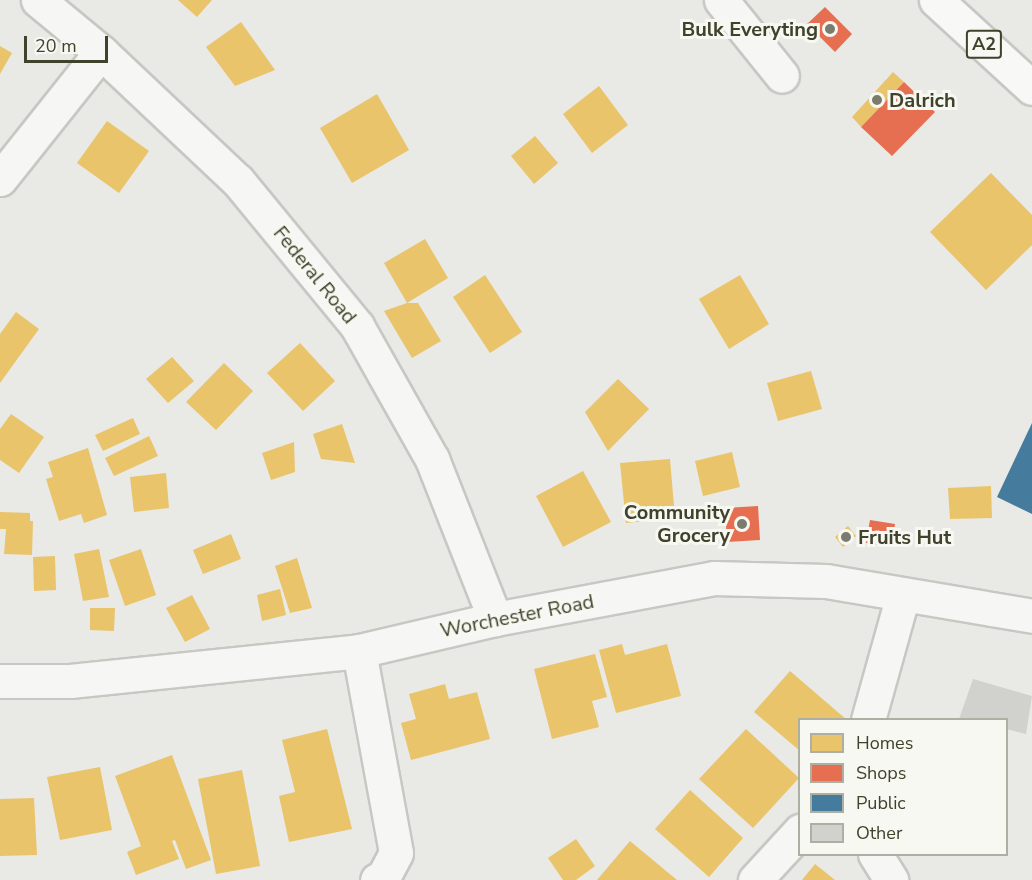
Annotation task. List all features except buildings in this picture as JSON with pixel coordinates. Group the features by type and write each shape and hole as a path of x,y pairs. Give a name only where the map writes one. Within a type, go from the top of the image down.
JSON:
{"main road":[{"name":"A2","path":"936,0 1032,88"}],"street":[{"name":"Federal Road","path":"38,0 101,52 238,181 357,326 432,459 495,619"},
{"path":"721,0 782,76"},
{"path":"0,179 101,52"},
{"name":"Worchester Road","path":"0,681 70,681 358,651 495,619 714,578 826,580 1032,616"},
{"path":"869,718 903,595"},
{"path":"358,651 396,853 382,879 377,880"},
{"path":"755,880 798,833"},
{"path":"876,856 891,880"}],"place":[{"name":"Bulk Everyting","path":"830,29"},
{"name":"Dalrich","path":"877,100"},
{"name":"Community Grocery","path":"742,524"},
{"name":"Fruits Hut","path":"846,537"}]}
